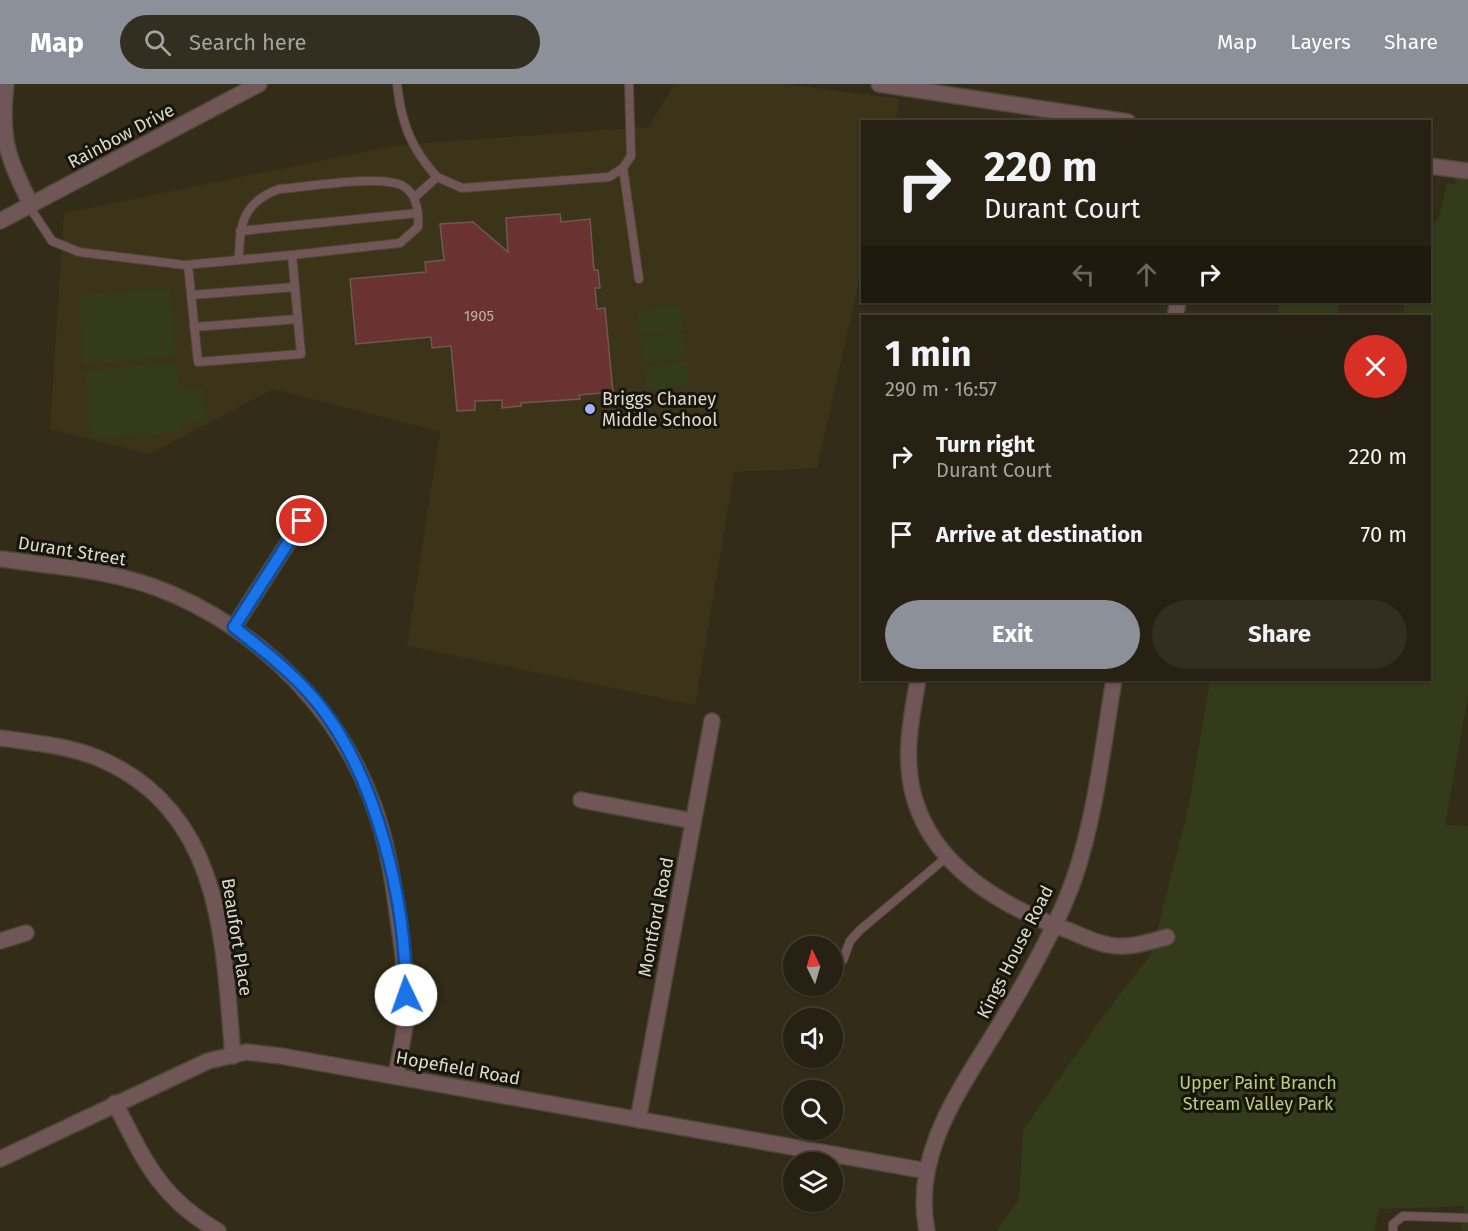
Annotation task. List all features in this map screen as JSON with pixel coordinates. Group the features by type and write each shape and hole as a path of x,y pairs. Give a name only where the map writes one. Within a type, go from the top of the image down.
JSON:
{"street":[{"path":"6,84 1,119 7,154 30,206"},
{"name":"Rainbow Drive","path":"0,221 259,84"},
{"path":"879,84 1115,120"},
{"path":"1431,166 1468,171"},
{"path":"234,627 302,521"},
{"name":"Durant Street","path":"0,559 114,574 172,594 234,627 281,665 316,702 350,753 373,804 392,870 406,975 406,1016 396,1076"},
{"path":"918,681 908,731 908,758 914,797 931,836 962,873 995,897 1053,925 1108,945 1134,946 1167,937"},
{"name":"Kings House Road","path":"927,1231 923,1202 933,1143 946,1115 1022,988 1075,877 1093,808 1114,681"},
{"name":"Montford Road","path":"638,1120 712,721"},
{"name":"Beaufort Place","path":"0,738 60,746 105,761 159,796 175,814 196,847 212,886 227,991 233,1056"},
{"path":"581,800 693,821"},
{"path":"0,941 26,933"},
{"name":"Hopefield Road","path":"0,1159 208,1061 246,1052 396,1076 927,1171"},
{"path":"115,1103 150,1172 178,1202 218,1231"}],"lane":[{"path":"397,84 400,112 408,138 421,160 437,177 462,188 609,177 623,168 631,156 629,84"},
{"path":"623,168 639,279"},
{"path":"414,198 437,177"},
{"path":"30,206 52,241 62,247 79,252 189,265 292,255 400,243 418,227 418,213 414,198 403,186 384,181 279,189 266,194 246,213 240,231 239,260"},
{"path":"240,231 418,213"},
{"path":"189,265 198,362 301,354 292,255"},
{"path":"191,296 295,287"},
{"path":"194,327 298,319"},
{"path":"843,960 850,941 860,930 948,855"},
{"path":"1393,1231 1394,1224 1403,1216 1468,1218"}],"shaded area":[{"name":"Briggs Chaney Middle School","path":"674,84 784,84 900,99 895,120 861,120 861,271 817,468 734,472 695,705 407,646 440,432 273,389 150,454 50,429 64,213 398,145 649,127"}],"green space":[{"name":"Upper Paint Branch Stream Valley Park","path":"1457,168 1468,170 1468,696 1445,825 1468,826 1468,1230 1461,1230 1464,1206 1379,1209 1374,1231 996,1231 1019,1200 1023,1130 1099,1022 1151,954 1188,810 1210,681 1431,681 1431,315 1404,315 1404,303 1431,303 1431,228 1439,217 1447,183 1455,184"},
{"path":"170,288 176,356 84,364 78,296"},
{"path":"1280,303 1339,303 1337,315 1277,315"},
{"path":"680,305 683,330 640,335 637,310"},
{"path":"683,333 686,358 643,363 640,338"},
{"path":"687,362 689,386 647,391 644,367"},
{"path":"177,363 179,389 203,387 206,421 182,424 183,431 90,439 85,371"}],"building":[{"path":"560,214 561,222 590,219 594,270 598,270 600,288 595,288 597,309 605,308 613,392 579,395 580,399 521,403 521,406 502,408 502,400 475,401 475,410 457,411 451,346 432,348 431,337 356,344 350,279 426,272 425,262 444,260 440,224 473,222 508,252 506,218"}],"place":[{"name":"Briggs Chaney Middle School","path":"590,409"}],"route":[{"path":"302,521 234,627 281,665 316,702 350,753 373,804 392,870 406,975 406,995"}]}
